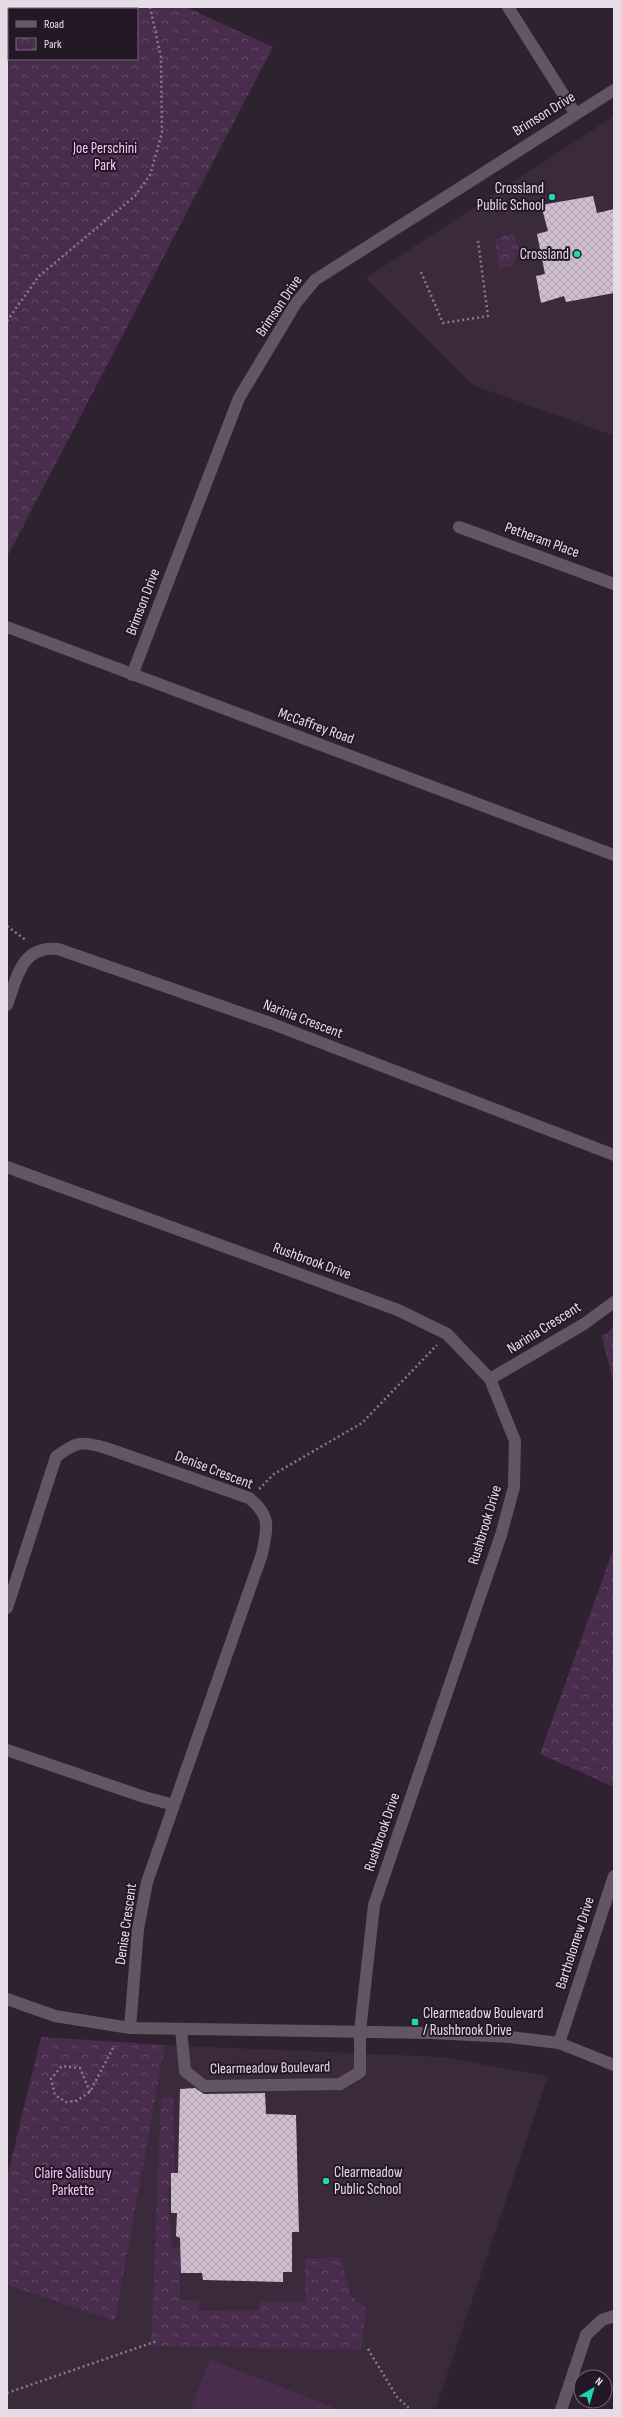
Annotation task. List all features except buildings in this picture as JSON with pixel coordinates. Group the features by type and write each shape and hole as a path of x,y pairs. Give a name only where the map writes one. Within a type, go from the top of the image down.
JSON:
{"street":[{"path":"508,7 575,113"},
{"name":"Brimson Drive","path":"132,676 239,398 296,303 315,280 575,113 614,90"},
{"name":"Petheram Place","path":"459,527 614,584"},
{"name":"McCaffrey Road","path":"7,627 132,676 614,855"},
{"name":"Narinia Crescent","path":"40,951 48,948 58,949 262,1021 614,1155"},
{"path":"7,1005 21,966 31,954 40,951"},
{"name":"Rushbrook Drive","path":"7,1167 398,1310 447,1334 490,1379 514,1441 514,1487 501,1535 374,1905 360,2031"},
{"name":"Narinia Crescent","path":"490,1379 584,1324 614,1302"},
{"name":"Denise Crescent","path":"7,1608 56,1456 76,1443 87,1442 106,1448 249,1498 261,1508 265,1514 266,1529 262,1554 148,1882 138,1930 130,2028"},
{"path":"7,1750 144,1797 174,1805"},
{"name":"Bartholomew Drive","path":"559,2044 614,1876"},
{"path":"7,1999 55,2016 130,2028 360,2031 502,2037 559,2044 614,2065"},
{"name":"Clearmeadow Boulevard","path":"181,2029 185,2071 204,2086 340,2084 360,2072 360,2031"},
{"path":"561,2410 586,2336 602,2320 614,2316"}],"path":[{"path":"7,321 39,276 135,196 150,175 162,133 161,57 150,7"},
{"path":"421,272 443,323 488,316 478,240"},
{"path":"7,926 40,951"},
{"path":"249,1498 274,1474 362,1423 447,1334"},
{"path":"90,2092 80,2068 62,2066 51,2079 55,2095 66,2102 76,2101 90,2092 114,2046"},
{"path":"7,2393 158,2342"},
{"path":"368,2349 397,2398 411,2410"}],"shaded area":[{"name":"Crossland Public School","path":"614,116 614,436 473,385 366,278"},
{"name":"Clearmeadow Public School","path":"165,2045 441,2057 548,2076 435,2410 7,2410 7,2285 115,2320"}],"green space":[{"name":"Joe Perschini Park","path":"7,7 186,7 273,47 7,557"},
{"path":"514,233 520,251 512,266 499,268 495,239"},
{"path":"614,1327 614,1385 602,1337"},
{"path":"614,1547 614,1787 540,1754"},
{"name":"Claire Salisbury Parkette","path":"41,2037 165,2045 115,2321 7,2285 7,2177"},
{"path":"173,2097 175,2186 167,2187 172,2248 180,2247 180,2299 200,2301 199,2311 259,2310 260,2302 305,2302 305,2259 341,2257 351,2296 366,2308 361,2350 151,2346 161,2098"},
{"path":"210,2359 340,2410 190,2410"}],"place":[{"name":"Crossland Public School","path":"552,197"},
{"name":"Crossland","path":"577,254"},
{"name":"Clearmeadow Boulevard / Rushbrook Drive","path":"415,2022"},
{"name":"Clearmeadow Public School","path":"326,2181"}]}
